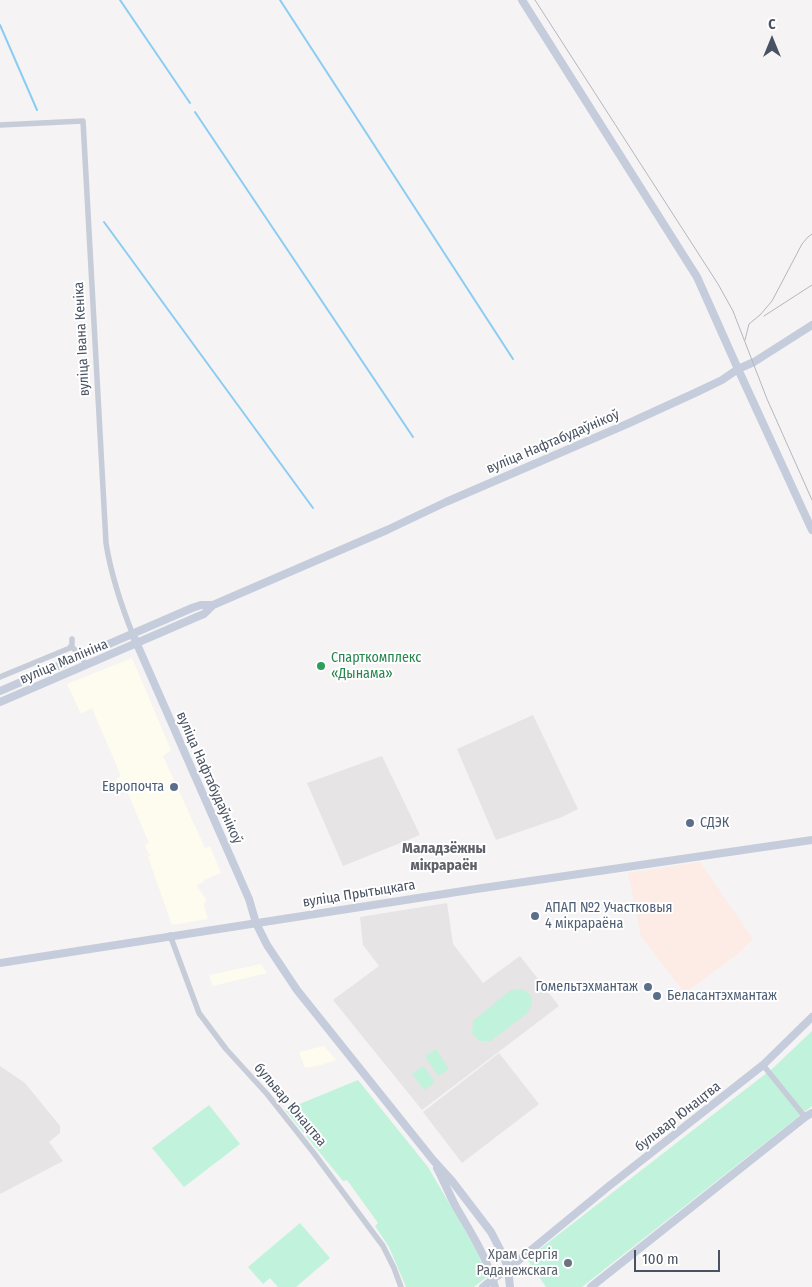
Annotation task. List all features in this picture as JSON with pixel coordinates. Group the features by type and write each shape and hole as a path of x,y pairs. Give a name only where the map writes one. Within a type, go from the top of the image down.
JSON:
{"main road":[{"path":"522,0 697,277 812,530"},
{"name":"вуліца Нафтабудаўнікоў","path":"256,923 249,899 133,634 198,606 213,605 627,424 722,380 812,325"},
{"name":"вуліца Нафтабудаўнікоў","path":"138,644 204,614 213,605"},
{"name":"вуліца Малініна","path":"0,692 133,634"},
{"name":"вуліца Малініна","path":"0,702 138,644"},
{"name":"вуліца Прытыцкага","path":"0,963 485,887 812,840"},
{"path":"256,923 267,945 298,990 491,1232 504,1257 508,1269 510,1287"},
{"name":"бульвар Юнацтва","path":"483,1287 494,1283 527,1252 763,1065 812,1017"},
{"path":"591,1287 808,1115"},
{"path":"433,1160 456,1206 476,1240 494,1283"}],"street":[{"name":"вуліца Івана Кеніка","path":"0,125 83,120 106,543 115,587 133,634"},
{"name":"вуліца Малініна","path":"0,678 68,649 72,642 82,656"},
{"path":"82,656 86,666"},
{"name":"бульвар Юнацтва","path":"170,936 199,1013 226,1049 267,1094 313,1152 383,1246 394,1268 400,1287"},
{"path":"763,1065 808,1115"}],"shaded area":[{"path":"132,658 171,750 163,756 205,848 210,846 221,873 196,885 206,899 204,906 208,919 172,925 148,857 151,855 145,845 149,843 126,789 119,789 116,779 121,776 92,708 81,714 67,684"},
{"path":"533,715 578,809 562,817 496,840 457,749"},
{"path":"382,756 420,835 343,866 307,783"},
{"path":"700,862 753,939 735,956 685,993 641,936 628,873"},
{"path":"447,903 453,944 483,983 520,956 559,1006 422,1110 333,1000 379,966 363,945 360,917"},
{"path":"261,964 267,973 213,986 209,975"},
{"path":"324,1046 336,1060 305,1068 299,1052"},
{"path":"499,1053 539,1104 462,1163 423,1112"},
{"path":"0,1066 25,1083 60,1126 60,1133 49,1142 63,1161 0,1194"}],"green space":[{"path":"522,989 531,995 532,1004 527,1013 491,1041 479,1041 472,1033 473,1021 511,990"},
{"path":"812,1031 812,1106 582,1287 546,1287 527,1259 773,1068"},
{"path":"436,1049 449,1069 438,1076 425,1056"},
{"path":"423,1066 435,1082 424,1090 412,1074"},
{"path":"358,1080 428,1167 477,1251 487,1277 474,1287 406,1287 389,1247 375,1226 378,1223 347,1180 343,1181 285,1110"},
{"path":"209,1105 240,1144 184,1187 152,1148"},
{"path":"300,1223 330,1258 296,1287 278,1287 270,1278 263,1284 248,1267"}],"waterway":[{"path":"120,0 190,103"},
{"path":"280,0 513,359"},
{"path":"0,25 37,110"},
{"path":"195,112 413,437"},
{"path":"104,222 313,508"}],"tram line":[{"path":"535,0 718,284 733,311 767,399 812,500"},
{"path":"745,340 749,324 772,301 802,244 812,234"},
{"path":"764,316 812,285"}],"place":[{"name":"Спарткомплекс «Дынама»","path":"321,666"},
{"name":"Европочта","path":"174,787"},
{"name":"СДЭК","path":"690,823"},
{"name":"АПАП №2 Участковыя 4 мікрараёна","path":"535,916"},
{"name":"Гомельтэхмантаж","path":"648,987"},
{"name":"Беласантэхмантаж","path":"657,996"},
{"name":"Храм Сергія Раданежскага","path":"568,1263"}],"district":[{"name":"Маладзёжны мікрараён","path":"444,858"}]}
